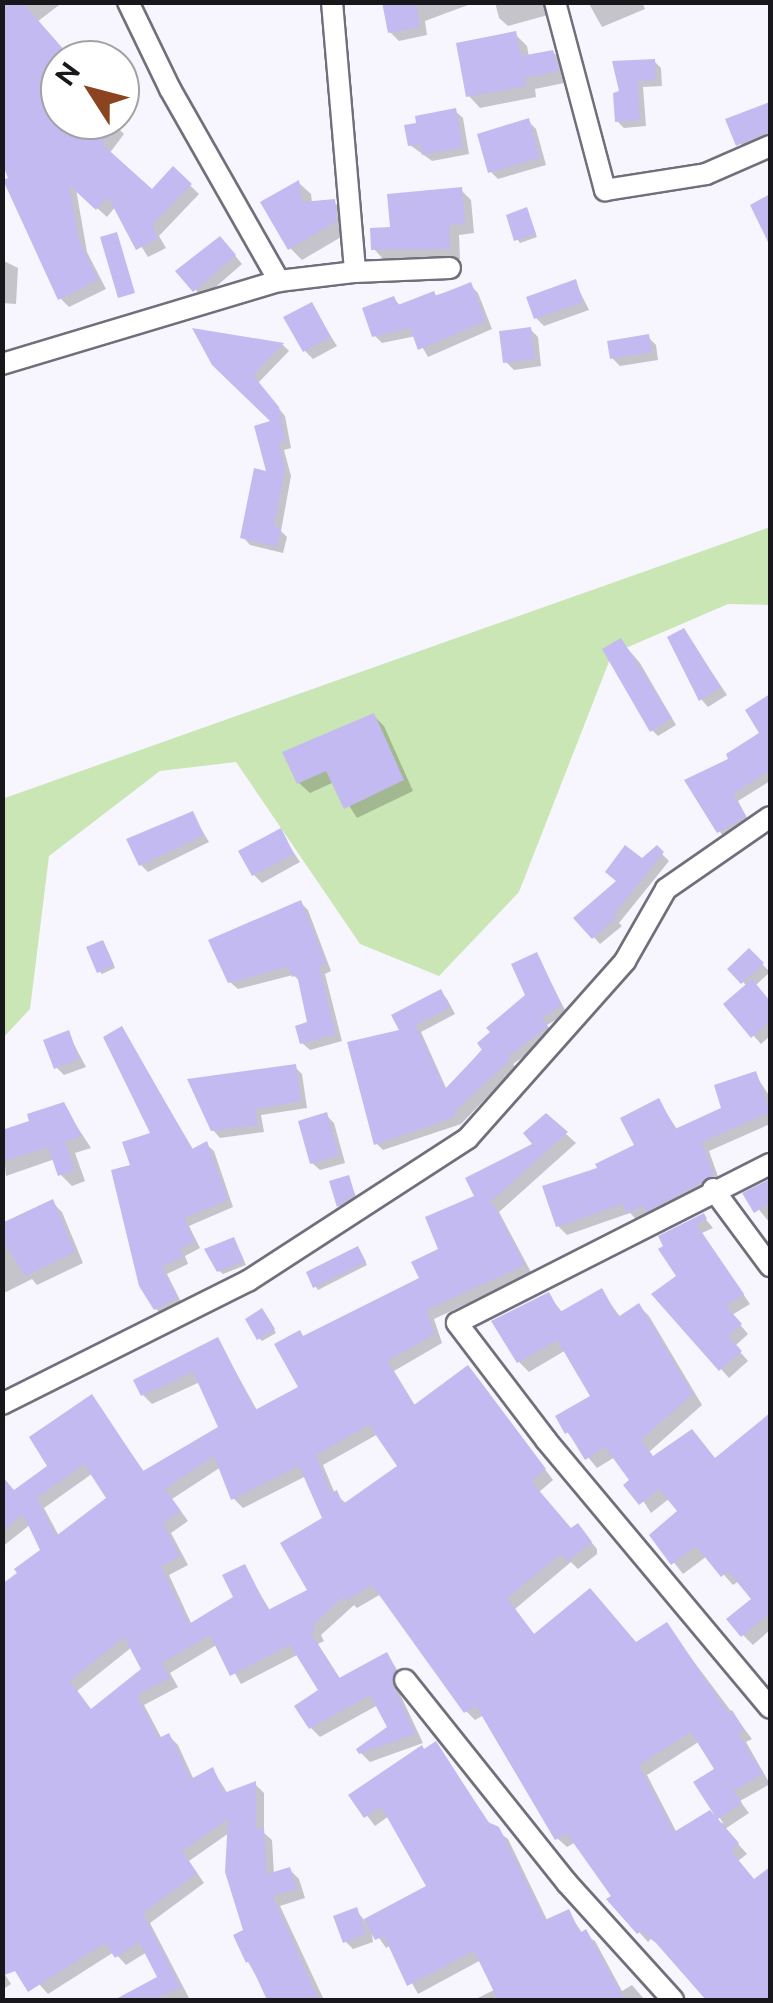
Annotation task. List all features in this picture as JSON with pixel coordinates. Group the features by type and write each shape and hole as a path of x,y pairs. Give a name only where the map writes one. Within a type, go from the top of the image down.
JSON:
{"street":[{"path":"128,2 170,89 279,281"},
{"path":"332,2 355,272"},
{"path":"555,2 605,190 706,174 770,146"},
{"path":"2,364 279,281 355,272 450,268"},
{"path":"2,1404 248,1282 468,1138 625,961 666,888 770,817"},
{"path":"770,1164 713,1189 457,1323 546,1440 770,1708"},
{"path":"713,1189 770,1266"},
{"path":"406,1680 566,1883 673,2000"}],"green space":[{"path":"770,527 770,605 728,604 612,654 519,892 439,976 360,944 236,762 160,771 49,856 30,1009 3,1038 2,799"}],"building":[{"path":"2,2 22,2 55,40 40,40 40,140 105,140 102,144 152,189 173,166 192,184 152,225 158,238 136,250 108,197 96,210 69,185 79,240 98,280 58,300 3,180 8,178 2,163"},
{"path":"382,2 416,2 420,27 388,33"},
{"path":"516,31 521,56 553,50 559,71 525,78 526,86 466,97 456,43"},
{"path":"655,59 656,80 638,81 640,120 615,122 613,93 619,91 612,61"},
{"path":"770,102 770,131 736,146 725,119"},
{"path":"456,108 463,147 422,155 420,144 408,146 404,125 416,123 415,116"},
{"path":"529,118 540,158 488,173 477,134"},
{"path":"299,180 302,202 335,199 337,221 288,250 260,202"},
{"path":"462,187 465,224 449,225 450,249 371,250 370,228 390,227 387,194"},
{"path":"770,194 770,246 750,205"},
{"path":"527,207 536,234 514,241 506,215"},
{"path":"117,232 135,293 118,298 100,237"},
{"path":"220,236 236,255 193,292 175,271"},
{"path":"576,279 583,302 534,319 526,297"},
{"path":"471,282 486,321 418,350 410,328 372,337 362,308 394,296 398,305 434,291 436,296"},
{"path":"312,302 331,337 303,352 283,317"},
{"path":"531,327 535,359 503,363 499,331"},
{"path":"192,328 284,343 253,375 279,407 285,441 279,443 285,468 274,526 281,528 277,547 240,538 254,468 266,471 254,426 270,421 212,365"},
{"path":"649,334 652,352 610,359 607,341"},
{"path":"684,628 721,687 699,701 667,637"},
{"path":"621,638 672,718 650,732 602,649"},
{"path":"770,694 770,770 733,794 746,817 717,833 684,780 728,759 726,754 759,733 745,710"},
{"path":"374,713 404,780 344,809 326,771 297,784 282,752"},
{"path":"193,811 204,835 139,866 126,839"},
{"path":"281,828 294,854 252,876 238,851"},
{"path":"625,845 642,858 657,845 664,852 614,914 617,917 592,939 573,918 616,881 605,872"},
{"path":"301,900 326,964 319,966 336,1034 300,1044 295,1026 307,1022 297,975 292,977 288,967 228,983 208,940"},
{"path":"103,940 114,965 97,973 86,947"},
{"path":"749,948 764,963 741,984 727,969"},
{"path":"537,952 562,1006 542,1017 548,1027 508,1056 511,1059 454,1112 455,1117 374,1145 347,1042 399,1030 391,1015 441,989 450,1007 416,1025 445,1089 482,1050 477,1043 490,1032 486,1028 525,995 511,964"},
{"path":"752,979 770,1001 770,1021 751,1038 723,1004"},
{"path":"122,1026 192,1149 207,1141 228,1200 184,1218 195,1241 180,1249 183,1257 162,1267 178,1298 154,1310 139,1286 111,1170 130,1165 122,1142 150,1133 103,1037"},
{"path":"69,1030 79,1059 54,1069 43,1040"},
{"path":"296,1064 301,1101 255,1109 258,1125 211,1131 187,1079"},
{"path":"756,1071 770,1112 702,1142 714,1176 646,1212 643,1206 627,1214 622,1204 556,1227 542,1186 597,1168 595,1164 634,1145 620,1118 659,1098 675,1129 721,1108 714,1085"},
{"path":"64,1102 82,1136 65,1142 75,1170 58,1176 48,1147 2,1162 2,1130 29,1121 27,1114"},
{"path":"327,1112 339,1155 310,1164 298,1121"},
{"path":"546,1113 568,1132 487,1205 493,1203 525,1265 426,1310 435,1334 387,1361 414,1405 468,1365 546,1469 531,1481 571,1528 578,1523 592,1542 567,1562 561,1554 507,1598 534,1634 590,1588 636,1642 667,1622 728,1713 732,1710 744,1729 738,1733 763,1774 733,1791 742,1803 718,1819 739,1843 731,1851 754,1879 770,1867 770,2000 706,2000 656,1943 641,1931 637,1934 606,1899 611,1896 567,1834 555,1840 476,1706 464,1713 372,1585 346,1601 343,1597 313,1625 316,1631 311,1634 339,1678 387,1652 396,1669 392,1683 416,1734 359,1754 356,1749 387,1727 370,1695 309,1729 294,1706 318,1690 290,1645 230,1676 210,1635 162,1663 170,1678 137,1695 159,1738 169,1733 191,1779 213,1767 224,1793 256,1781 256,1829 264,1828 267,1874 290,1867 297,1889 273,1896 319,2000 267,2000 249,1961 246,1963 233,1935 243,1930 225,1872 228,1819 182,1851 197,1873 143,1913 181,1988 151,2000 114,2000 157,1977 139,1942 115,1958 105,1943 28,1992 15,1971 2,1976 2,1584 17,1573 14,1569 40,1550 23,1514 2,1531 2,1476 14,1490 47,1466 29,1437 92,1394 143,1471 218,1427 193,1372 141,1396 133,1380 218,1337 255,1410 298,1387 274,1344 300,1330 303,1336 419,1278 411,1262 438,1249 425,1217 474,1196 465,1178 532,1144 523,1133","holes":["369,1425 397,1466 343,1504 337,1490 331,1493 316,1455","214,1456 231,1500 299,1466 322,1518 280,1543 307,1590 268,1610 245,1564 222,1575 233,1597 189,1624 161,1566 180,1556 163,1523 181,1511 165,1489","84,1464 106,1498 56,1536 37,1498","124,1637 141,1669 91,1709 70,1681","691,1732 714,1769 693,1782 715,1816 710,1810 674,1832 639,1765"]},
{"path":"349,1175 355,1195 337,1207 329,1181"},
{"path":"770,1179 770,1203 754,1213 742,1193"},
{"path":"53,1199 75,1252 25,1276 2,1239 2,1223"},
{"path":"704,1213 707,1219 696,1224 744,1294 726,1306 742,1324 728,1336 742,1351 719,1371 651,1294 676,1276 658,1249 663,1246 658,1236"},
{"path":"234,1237 244,1261 217,1272 204,1249"},
{"path":"358,1246 366,1262 313,1288 306,1272"},
{"path":"602,1288 618,1317 639,1303 693,1394 641,1440 653,1456 692,1429 715,1458 770,1413 770,1621 766,1616 741,1637 726,1619 751,1599 728,1571 721,1577 696,1546 671,1565 649,1535 677,1511 659,1489 639,1505 623,1485 629,1480 605,1447 585,1460 568,1432 565,1434 555,1416 590,1396 557,1340 517,1363 491,1321 549,1292 560,1312"},
{"path":"262,1308 275,1329 257,1340 245,1319"},
{"path":"436,1741 488,1822 499,1827 545,1920 569,1909 580,1933 586,1929 625,2000 498,2000 474,1951 407,1986 384,1936 375,1940 364,1919 426,1886 383,1810 379,1808 364,1818 348,1795 422,1745 424,1749"},
{"path":"357,1907 366,1934 343,1943 333,1916"}]}
